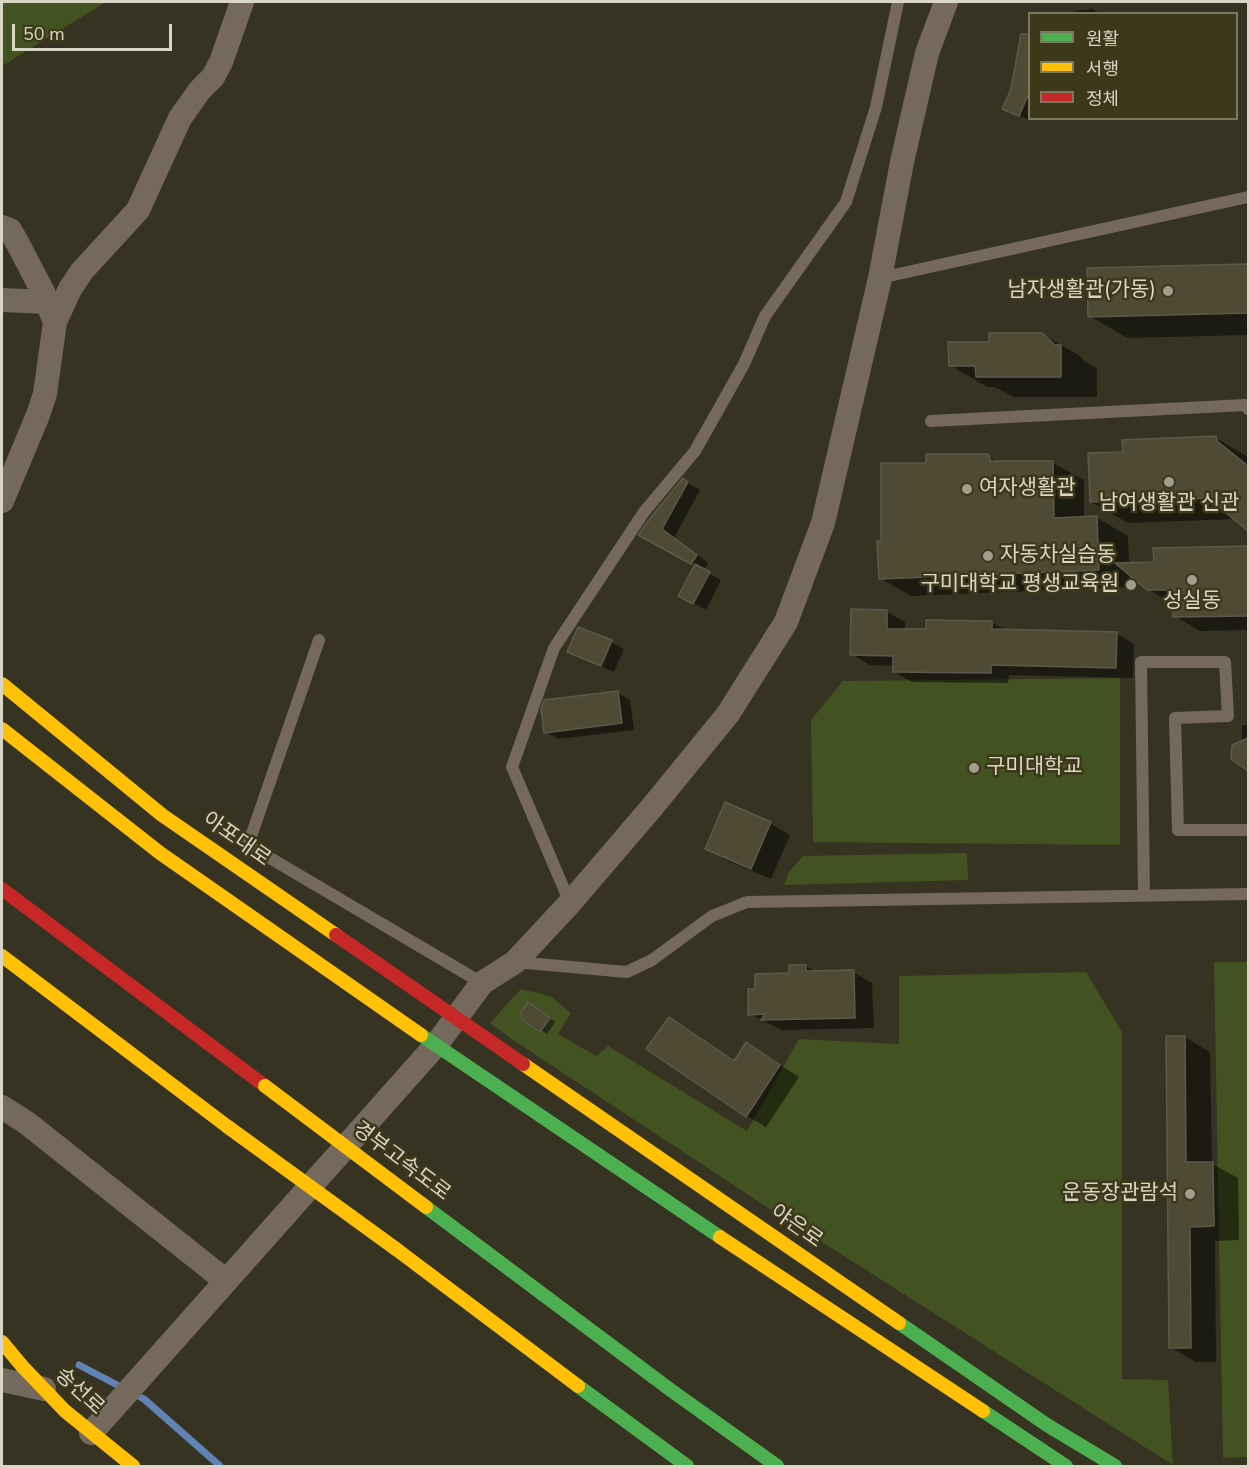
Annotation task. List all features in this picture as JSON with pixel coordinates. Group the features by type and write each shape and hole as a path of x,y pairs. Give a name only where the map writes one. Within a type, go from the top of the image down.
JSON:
{"main road":[{"name":"아포대로","path":"2,684 162,815 456,1019"},
{"path":"2,729 160,853 436,1045 1066,1467"},
{"name":"경부고속도로","path":"2,889 672,1391 777,1467"},
{"path":"2,956 228,1127 396,1249 687,1467"},
{"name":"야은로","path":"456,1019 1047,1425 1115,1467"},
{"name":"송선로","path":"2,1342 65,1411 133,1467"}],"street":[{"path":"51,312 82,271 138,210 180,118 200,90 213,77 221,62 242,2"},
{"path":"91,1433 436,1045 482,983 515,962 570,903 728,714 786,622 823,524 880,278 902,162 927,53 946,2"},
{"path":"2,227 10,230 17,242 51,312 49,372 45,394 2,501"},
{"path":"2,300 51,312"},
{"path":"2,1107 27,1124 226,1281"},
{"path":"2,1380 44,1389"}],"lane":[{"path":"570,903 512,767 554,648 644,512 695,451 744,364 765,316 846,202 876,107 898,2"},
{"path":"880,278 1248,197"},
{"path":"931,421 1245,405 1248,408"},
{"path":"319,640 248,845 482,983"},
{"path":"1144,896 1141,662 1225,662 1228,716 1175,718 1178,830 1248,830"},
{"path":"515,962 627,972 652,960 712,916 747,902 1248,894"}],"green space":[{"path":"2,2 106,2 2,66"},
{"path":"1120,678 1120,845 813,842 811,720 843,681"},
{"path":"967,853 968,880 784,885 789,872 803,856"},
{"path":"1214,962 1248,962 1248,1457 1223,1458"},
{"path":"1086,972 1122,1032 1122,1379 1168,1380 1173,1465 773,1211 490,1023 521,989 550,996 571,1013 558,1034 596,1056 608,1046 747,1131 799,1039 899,1044 899,976"}],"building":[{"path":"1021,34 1028,34 1028,95 1019,116 1002,109 1011,89"},
{"name":"남자생활관(가동)","path":"1248,264 1248,313 1088,317 1087,268"},
{"path":"989,333 1042,333 1055,345 1061,345 1061,377 976,377 975,366 949,366 948,342 989,342"},
{"name":"남여생활관 신관","path":"1216,436 1217,441 1248,466 1248,531 1208,498 1090,502 1088,453 1123,452 1122,440"},
{"path":"926,454 988,454 991,461 1053,461 1054,518 1097,516 1099,570 879,579 877,541 881,541 881,463 926,463"},
{"path":"683,478 688,482 662,529 697,555 691,564 638,535"},
{"name":"성실동","path":"1248,546 1248,616 1173,617 1173,590 1147,590 1115,563 1154,562 1153,548"},
{"path":"695,564 710,572 693,604 678,596"},
{"path":"851,609 887,610 887,629 926,629 926,620 992,621 992,629 1117,632 1116,668 991,665 991,673 893,672 893,656 850,655"},
{"path":"578,627 612,640 601,666 567,652"},
{"path":"618,691 622,723 544,733 541,709 544,700"},
{"path":"1248,738 1248,771 1231,759 1232,745"},
{"path":"725,802 771,822 751,869 705,849"},
{"path":"789,965 806,965 806,971 854,970 855,1018 761,1020 765,1014 748,1015 748,989 755,989 755,974 789,973"},
{"path":"528,1002 550,1018 540,1032 522,1020 521,1012"},
{"path":"669,1017 734,1061 746,1042 780,1065 746,1117 646,1049"},
{"name":"운동장관람석","path":"1166,1036 1185,1036 1186,1162 1213,1162 1214,1226 1190,1227 1191,1348 1169,1348"}],"waterway":[{"path":"79,1365 144,1399 220,1466"}],"traffic: fast":[{"path":"421,1035 720,1237"},
{"path":"426,1207 672,1391 777,1466"},
{"path":"899,1323 1047,1425 1115,1466"},
{"path":"578,1386 687,1466"},
{"path":"983,1411 1066,1466"}],"traffic: slow":[{"path":"2,684 162,815 336,935"},
{"path":"2,729 160,853 421,1035"},
{"path":"2,956 228,1127"},
{"path":"523,1064 899,1323"},
{"path":"265,1086 426,1207"},
{"path":"228,1127 396,1249"},
{"path":"720,1237 983,1411"},
{"path":"396,1249 578,1386"},
{"path":"2,1342 65,1411 133,1466"}],"traffic: jam":[{"path":"2,889 265,1086"},
{"path":"336,935 523,1064"}],"place":[{"name":"남자생활관(가동)","path":"1168,291"},
{"name":"남여생활관 신관","path":"1169,482"},
{"name":"여자생활관","path":"967,489"},
{"name":"자동차실습동","path":"988,556"},
{"name":"성실동","path":"1192,580"},
{"name":"구미대학교 평생교육원","path":"1131,585"},
{"name":"구미대학교","path":"974,768"},
{"name":"운동장관람석","path":"1190,1194"}]}
